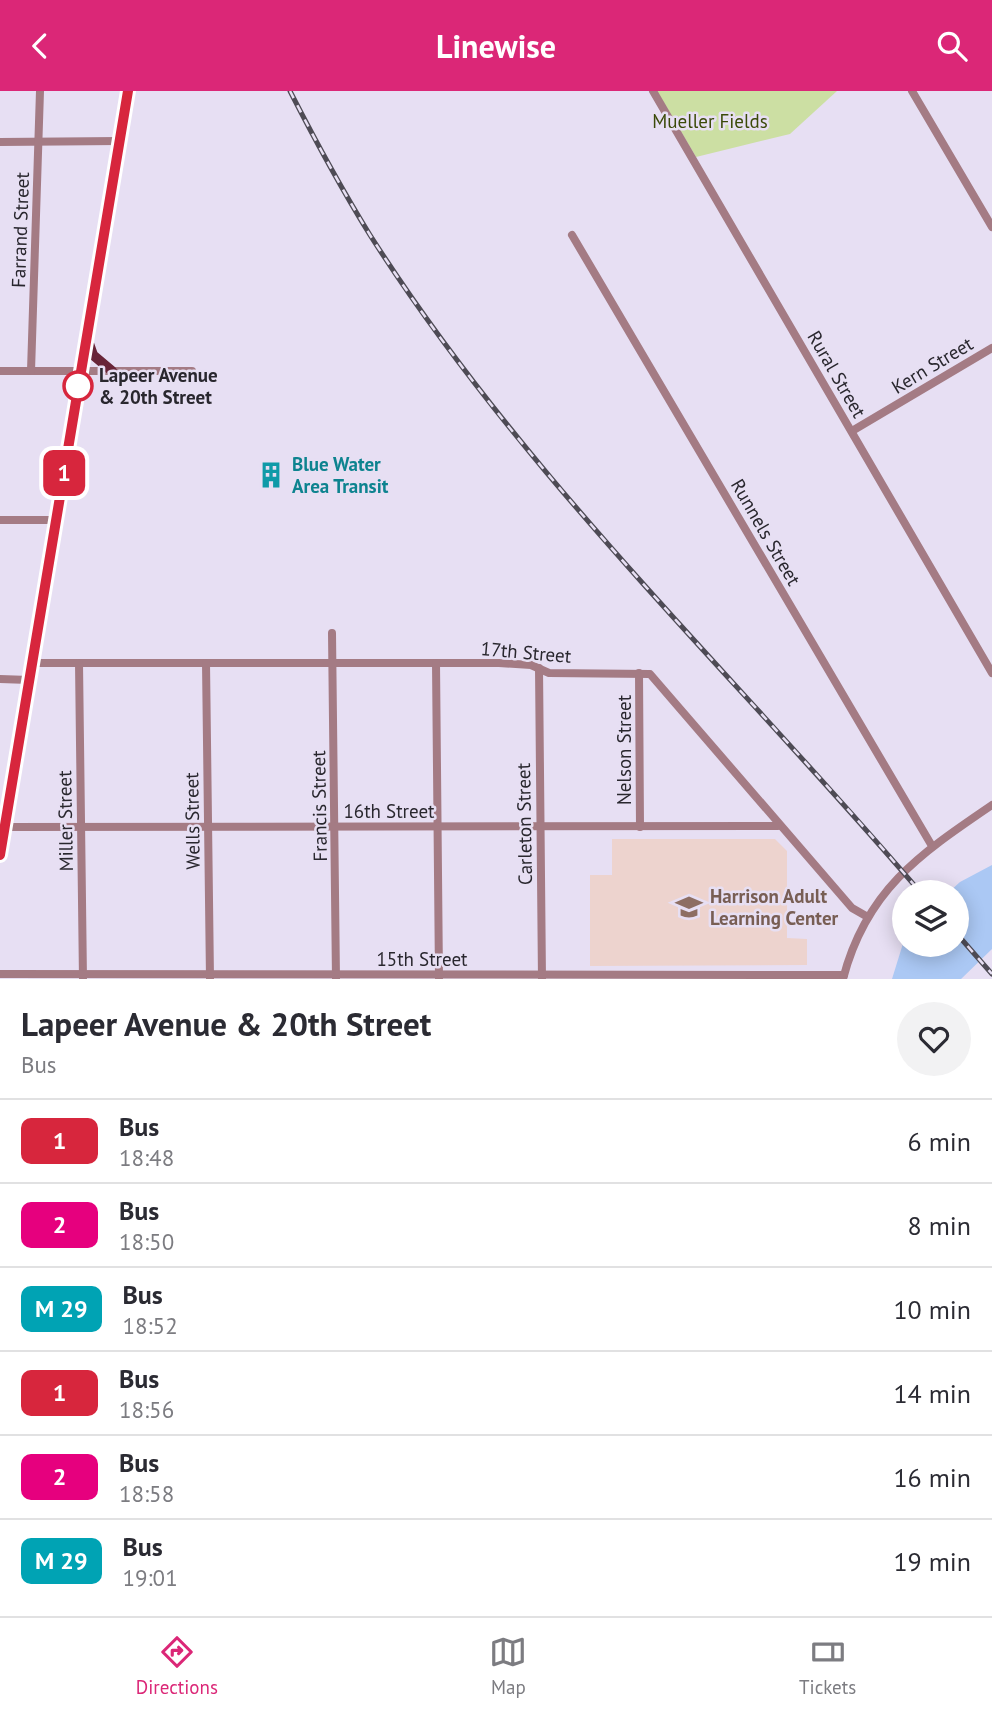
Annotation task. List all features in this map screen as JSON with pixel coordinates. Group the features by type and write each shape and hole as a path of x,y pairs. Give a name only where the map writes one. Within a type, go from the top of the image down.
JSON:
{"main road":[{"path":"0,855 2,827 57,520 128,91"},
{"path":"87,334 93,355 112,370"}],"street":[{"name":"Farrand Street","path":"31,371 40,91"},
{"name":"Rural Street","path":"653,91 992,673"},
{"path":"912,91 992,227"},
{"path":"0,142 119,141"},
{"name":"Runnels Street","path":"572,235 932,846"},
{"name":"Kern Street","path":"852,431 992,348"},
{"path":"0,371 192,371"},
{"path":"0,520 57,520"},
{"name":"Francis Street","path":"332,633 336,977"},
{"name":"17th Street","path":"32,663 521,664 549,673 639,673"},
{"name":"Miller Street","path":"79,663 83,977"},
{"name":"Wells Street","path":"205,663 210,977"},
{"path":"436,663 439,977"},
{"name":"Carleton Street","path":"539,668 542,977"},
{"path":"639,673 654,678 778,825 852,908 866,916"},
{"name":"Nelson Street","path":"639,673 640,827"},
{"path":"0,679 29,680"},
{"path":"843,977 866,916 885,892 932,846 992,805"},
{"name":"16th Street","path":"2,827 540,828 778,825"},
{"name":"15th Street","path":"0,974 83,977 843,977"}],"shaded area":[{"name":"Harrison Adult Learning Center","path":"612,839 775,839 787,851 787,938 807,939 807,965 590,966 590,875 612,875"}],"green space":[{"name":"Mueller Fields","path":"657,91 837,91 790,134 696,157"}],"water":[{"path":"992,865 992,949 961,979 892,979 899,957 969,957 969,880 964,880"}],"railway":[{"path":"290,91 328,164 370,235 430,324 495,409 634,573 910,880"},
{"path":"969,948 992,974"}],"bus line":[{"name":"1","path":"0,855 128,91"}],"place":[{"name":"Lapeer Avenue & 20th Street","path":"78,386"},
{"name":"Blue Water Area Transit","path":"271,475"},
{"name":"Harrison Adult Learning Center","path":"689,907"}]}
